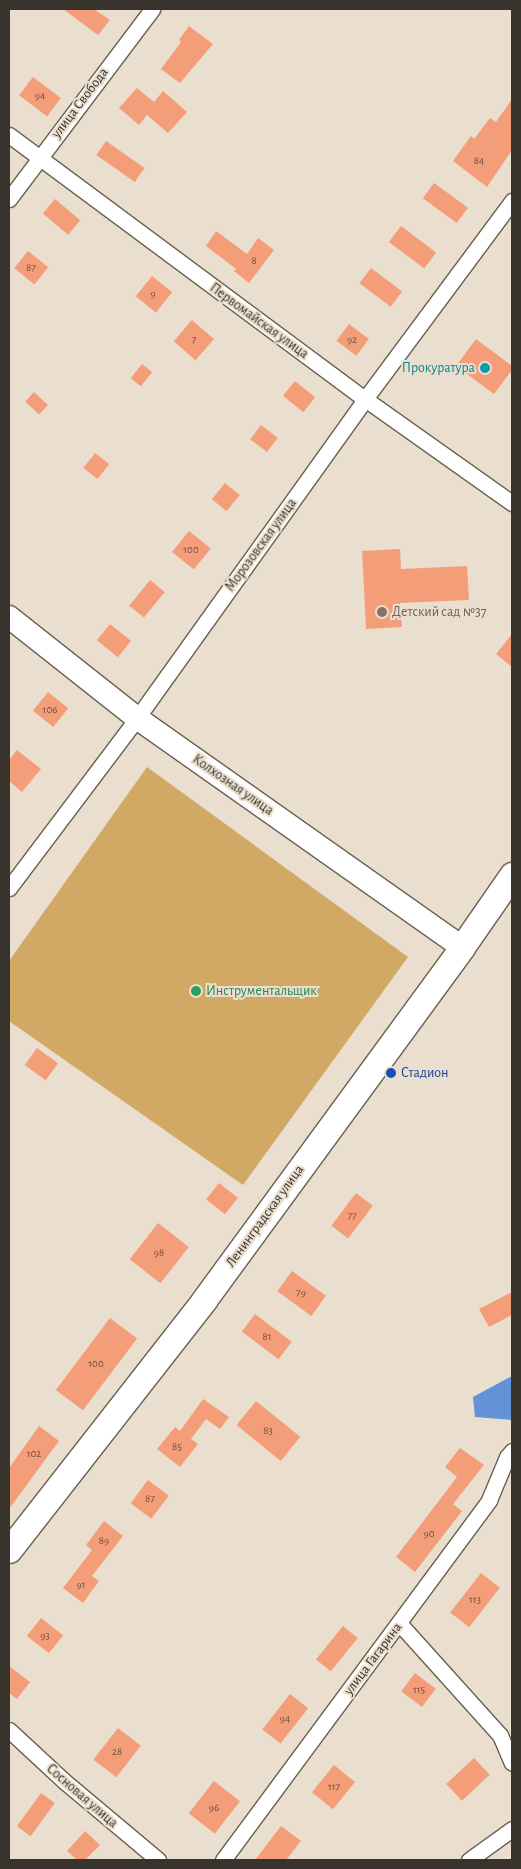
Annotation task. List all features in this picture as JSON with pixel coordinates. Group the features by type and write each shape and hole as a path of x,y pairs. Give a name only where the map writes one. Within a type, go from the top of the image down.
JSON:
{"main road":[{"name":"Колхозная улица","path":"9,617 137,718 462,947"},
{"name":"Ленинградская улица","path":"9,1550 204,1300 462,947 512,875"}],"street":[{"name":"улица Свобода","path":"9,199 152,9"},
{"name":"Первомайская улица","path":"9,135 38,159 365,399 512,503"},
{"name":"Морозовская улица","path":"9,888 137,718 365,399 512,201"},
{"name":"улица Гагарина","path":"223,1860 488,1500 507,1457 512,1451"},
{"path":"399,1623 500,1735 512,1763"},
{"name":"Сосновая улица","path":"9,1730 64,1781 158,1860"},
{"path":"468,1860 512,1829"}],"shaded area":[{"name":"Инструментальщик","path":"147,767 408,957 243,1185 9,1021 9,961"}],"water":[{"path":"512,1376 512,1420 475,1417 473,1397"}],"building":[{"path":"63,9 94,9 110,20 98,35"},
{"path":"189,26 213,44 180,83 161,69 181,42 179,40"},
{"path":"33,77 61,98 47,116 19,95"},
{"path":"137,88 154,102 163,91 187,112 168,133 147,115 139,125 119,108"},
{"path":"512,99 512,150 487,187 453,161 471,136 474,139 490,118 496,122"},
{"path":"106,141 145,168 135,182 96,155"},
{"path":"434,183 468,208 457,223 423,198"},
{"path":"55,199 80,220 68,235 43,214"},
{"path":"401,226 436,252 424,268 389,242"},
{"path":"216,231 247,254 258,238 274,250 249,283 234,271 236,269 206,246"},
{"path":"28,251 48,267 34,284 14,268"},
{"path":"371,268 402,291 391,307 360,283"},
{"path":"152,276 172,292 156,313 136,296"},
{"path":"192,320 214,339 196,360 174,341"},
{"path":"349,324 369,339 356,356 336,341"},
{"name":"Прокуратура","path":"476,339 512,366 512,370 494,394 456,366"},
{"path":"142,364 152,372 141,386 131,378"},
{"path":"295,381 315,397 303,412 283,396"},
{"path":"34,392 48,405 39,414 25,402"},
{"path":"261,425 278,438 267,452 250,439"},
{"path":"95,453 109,464 97,479 83,468"},
{"path":"225,483 240,495 227,511 212,499"},
{"path":"189,531 211,549 194,570 172,552"},
{"path":"400,549 401,569 467,566 469,600 400,603 402,627 366,629 362,551"},
{"path":"150,580 165,592 144,618 129,606"},
{"path":"110,624 131,641 118,657 97,640"},
{"path":"512,634 512,667 496,654"},
{"path":"48,692 68,708 53,727 33,711"},
{"path":"17,750 41,769 22,792 9,781 9,760"},
{"path":"37,1048 58,1063 46,1080 25,1065"},
{"path":"219,1183 238,1198 225,1214 206,1200"},
{"path":"356,1193 373,1206 348,1238 331,1226"},
{"path":"158,1223 189,1247 160,1283 130,1259"},
{"path":"292,1271 326,1296 311,1316 277,1291"},
{"path":"512,1292 512,1315 489,1327 479,1309"},
{"path":"255,1314 292,1342 278,1359 242,1332"},
{"path":"110,1318 137,1338 83,1410 56,1390"},
{"path":"203,1399 229,1417 220,1429 206,1419 191,1439 198,1444 180,1467 157,1449 175,1427 180,1431"},
{"path":"256,1401 300,1437 281,1461 236,1425"},
{"path":"39,1426 59,1441 9,1509 9,1468"},
{"path":"460,1448 484,1465 453,1504 462,1511 415,1572 396,1557 457,1477 445,1467"},
{"path":"148,1480 169,1496 151,1519 131,1503"},
{"path":"104,1521 123,1536 92,1576 99,1581 83,1603 63,1588 92,1550 86,1545"},
{"path":"481,1573 500,1588 469,1627 450,1612"},
{"path":"41,1618 63,1635 49,1653 27,1636"},
{"path":"343,1626 358,1638 331,1671 316,1659"},
{"path":"9,1666 30,1682 17,1699 9,1693"},
{"path":"415,1673 436,1689 422,1707 401,1691"},
{"path":"290,1694 308,1708 280,1744 262,1729"},
{"path":"118,1728 141,1746 116,1777 93,1760"},
{"path":"474,1758 490,1775 462,1801 446,1784"},
{"path":"334,1765 355,1782 333,1809 312,1792"},
{"path":"214,1781 240,1801 215,1834 189,1813"},
{"path":"41,1793 55,1803 31,1836 17,1826"},
{"path":"281,1826 301,1841 286,1860 255,1860"},
{"path":"85,1831 100,1845 85,1860 77,1860 67,1851"}],"place":[{"name":"Прокуратура","path":"485,368"},
{"name":"Детский сад №37","path":"382,612"},
{"name":"Инструментальщик","path":"196,991"},
{"name":"Стадион","path":"391,1073"}]}
